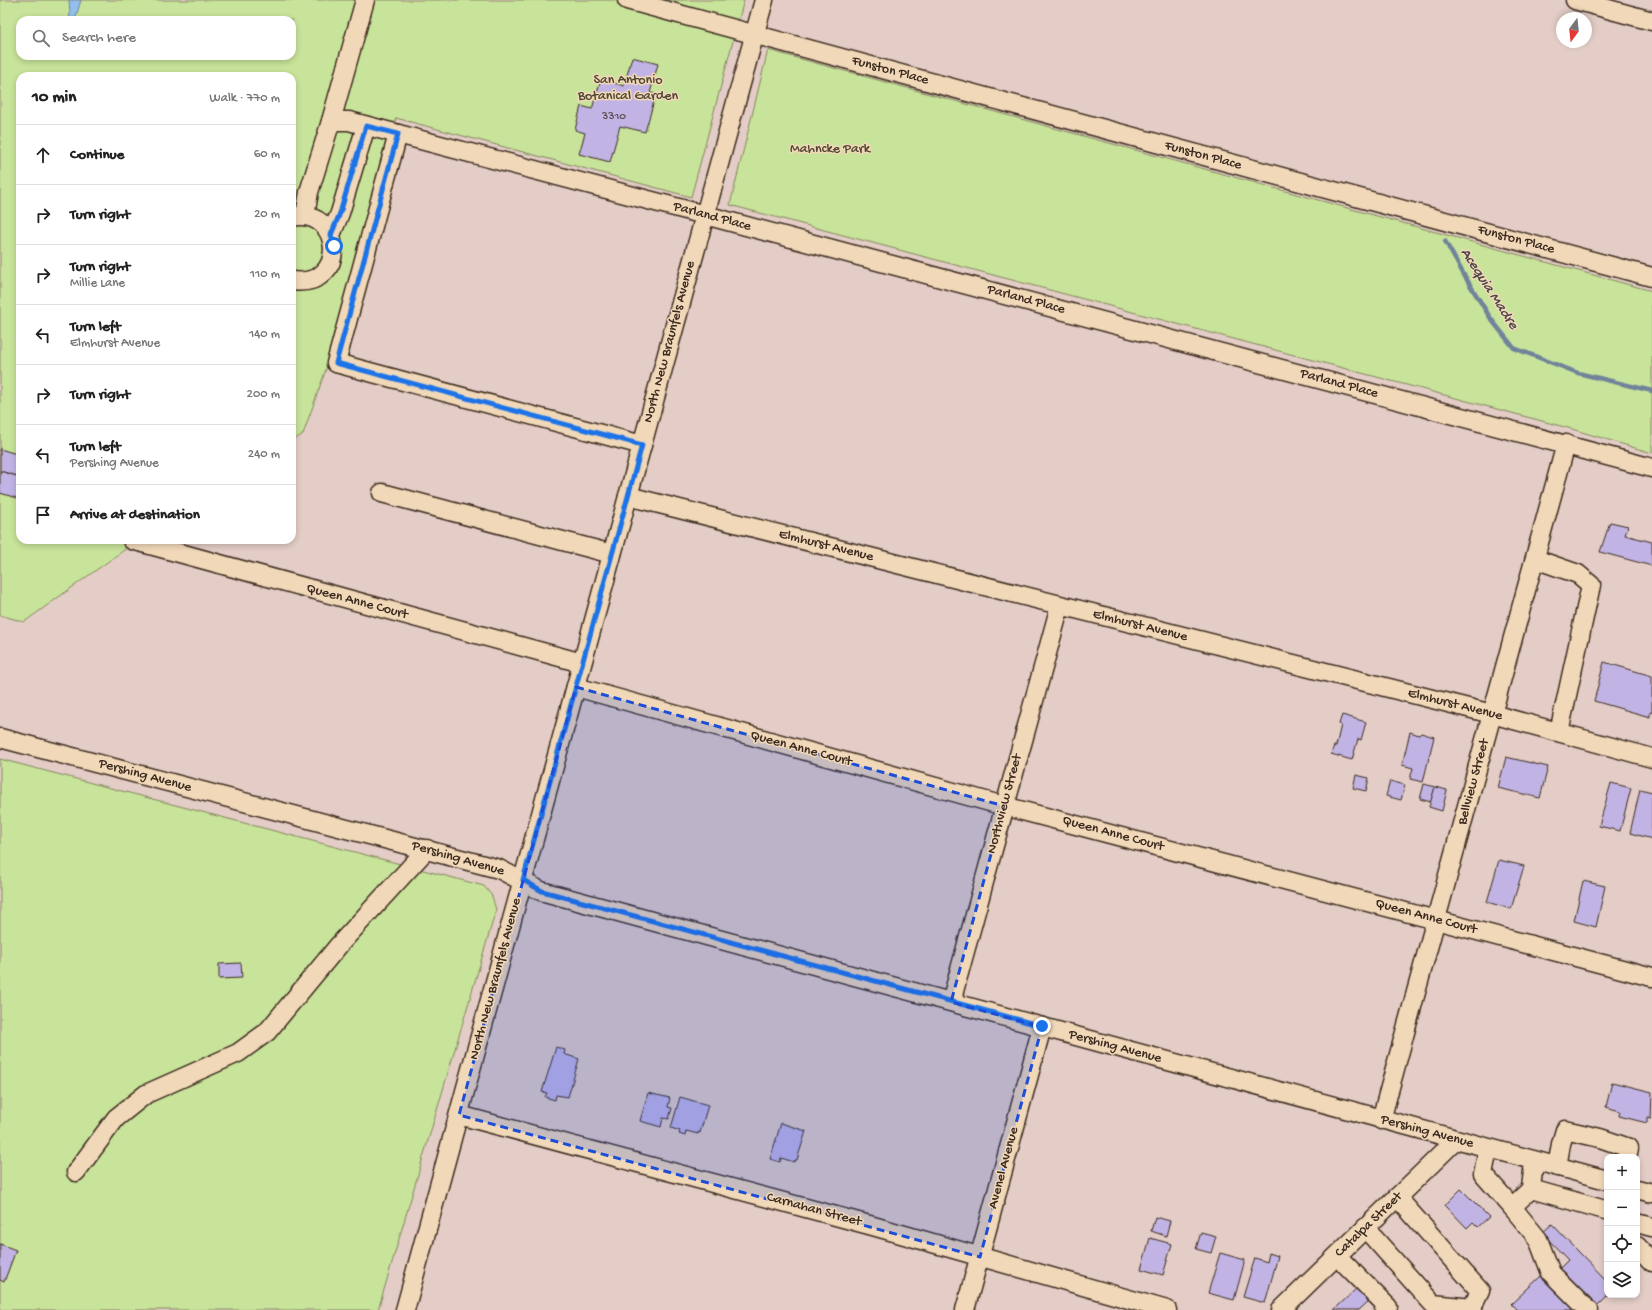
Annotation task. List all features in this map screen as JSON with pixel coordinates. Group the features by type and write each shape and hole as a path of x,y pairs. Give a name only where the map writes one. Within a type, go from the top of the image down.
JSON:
{"street":[{"path":"296,281 312,280 322,275 329,267 333,257 334,246 331,235 324,226 315,219 298,217 309,192 331,121 365,0"},
{"name":"Funston Place","path":"627,0 1652,277"},
{"name":"North New Braunfels Avenue","path":"406,1310 764,0"},
{"path":"1575,0 1652,21"},
{"name":"Parland Place","path":"331,121 349,121 1652,468"},
{"path":"331,235 340,213 366,126"},
{"path":"398,134 336,363 642,445"},
{"name":"Bellview Street","path":"1381,1120 1566,444"},
{"path":"382,493 612,554"},
{"name":"Elmhurst Avenue","path":"628,496 1492,714 1652,758"},
{"name":"Queen Anne Court","path":"147,544 582,663"},
{"path":"1535,559 1578,574 1591,585 1559,732"},
{"name":"Northview Street","path":"951,1002 1060,606"},
{"name":"Queen Anne Court","path":"576,687 1004,806 1652,977"},
{"name":"Pershing Avenue","path":"0,738 499,869 542,891 1604,1179"},
{"path":"76,1172 116,1118 146,1094 238,1053 267,1032 339,945 426,849"},
{"name":"Avenel Avenue","path":"965,1310 1042,1026"},
{"name":"Carnahan Street","path":"459,1115 865,1224 1167,1310"},
{"path":"1557,1167 1565,1130 1600,1138 1629,1148 1628,1154"},
{"name":"Catalpa Street","path":"1281,1310 1456,1140"},
{"path":"1488,1149 1483,1174 1538,1239 1551,1273 1588,1310"},
{"path":"1512,1207 1532,1189 1534,1161"},
{"path":"1532,1189 1604,1210"},
{"path":"1366,1228 1433,1304 1472,1309 1480,1291 1397,1197"},
{"path":"1640,1224 1652,1226"},
{"path":"1640,1249 1652,1262"},
{"path":"1337,1256 1388,1307 1384,1310"}],"highlighted area":[{"path":"576,687 1004,806 951,1002 1042,1027 980,1257 459,1115"}],"green space":[{"name":"San Antonio Botanical Garden","path":"0,0 744,0 691,197 396,118 325,372 303,434 296,438 296,72 16,72 16,544 132,544 24,622 0,615"},
{"name":"Mahncke Park","path":"768,50 1652,291 1652,453 1572,429 730,205"},
{"path":"0,759 484,886 492,896 496,910 378,1310 0,1310"}],"water":[{"path":"69,0 81,0 76,16 70,16"}],"building":[{"path":"632,57 658,64 650,93 656,94 645,132 620,126 610,162 579,154 585,133 575,130 581,106 592,109 601,79 624,86"},
{"path":"0,449 16,454 16,476 0,471"},
{"path":"0,471 16,476 16,498 0,493"},
{"path":"1610,522 1628,526 1625,535 1652,542 1652,566 1600,552"},
{"path":"1604,662 1652,676 1652,713 1650,712 1650,717 1594,701"},
{"path":"1342,715 1366,722 1361,740 1358,739 1352,760 1331,754 1334,746 1336,746 1341,725 1339,724"},
{"path":"1410,732 1419,735 1421,733 1434,737 1423,782 1410,779 1413,768 1402,765"},
{"path":"1506,757 1548,767 1540,798 1498,788"},
{"path":"1356,775 1369,778 1366,791 1353,788"},
{"path":"1390,781 1405,785 1401,800 1386,796"},
{"path":"1611,783 1631,788 1620,831 1599,826"},
{"path":"1424,784 1435,787 1431,802 1420,799"},
{"path":"1435,787 1447,790 1442,811 1429,807"},
{"path":"1640,789 1652,792 1652,839 1630,833"},
{"path":"1499,860 1524,866 1511,909 1487,902"},
{"path":"1583,881 1605,886 1596,927 1574,921"},
{"path":"241,963 242,978 219,979 219,964"},
{"path":"556,1047 565,1050 564,1054 579,1059 568,1097 556,1095 555,1100 545,1097 547,1093 542,1092"},
{"path":"1612,1082 1652,1092 1651,1119 1647,1118 1647,1123 1619,1116 1620,1111 1606,1107"},
{"path":"648,1093 670,1098 668,1107 672,1108 669,1119 663,1118 661,1127 640,1121"},
{"path":"680,1097 708,1105 700,1133 698,1132 698,1134 686,1131 685,1136 679,1134 680,1131 671,1128"},
{"path":"781,1123 806,1131 797,1160 794,1162 781,1158 780,1162 770,1159"},
{"path":"1461,1189 1489,1217 1478,1227 1473,1222 1467,1228 1445,1205"},
{"path":"1155,1217 1170,1221 1166,1236 1151,1231"},
{"path":"1552,1224 1604,1278 1604,1298 1606,1298 1594,1310 1556,1272 1568,1260 1542,1233"},
{"path":"1201,1232 1216,1236 1211,1253 1196,1249"},
{"path":"1150,1238 1172,1244 1163,1275 1141,1269"},
{"path":"0,1244 16,1250 4,1282 0,1280"},
{"path":"1220,1253 1245,1260 1234,1300 1208,1293"},
{"path":"1269,1253 1278,1256 1265,1303 1243,1297 1255,1258 1267,1262"},
{"path":"1541,1276 1577,1310 1517,1310 1511,1304"},
{"path":"1358,1287 1370,1300 1359,1310 1334,1310"}],"waterway":[{"name":"Acequia Madre","path":"1445,241 1491,319 1514,348 1578,373 1652,391"}],"route":[{"path":"334,246 331,235 340,213 366,126 398,134 336,363 642,445 523,880 542,891 1042,1026"}]}
